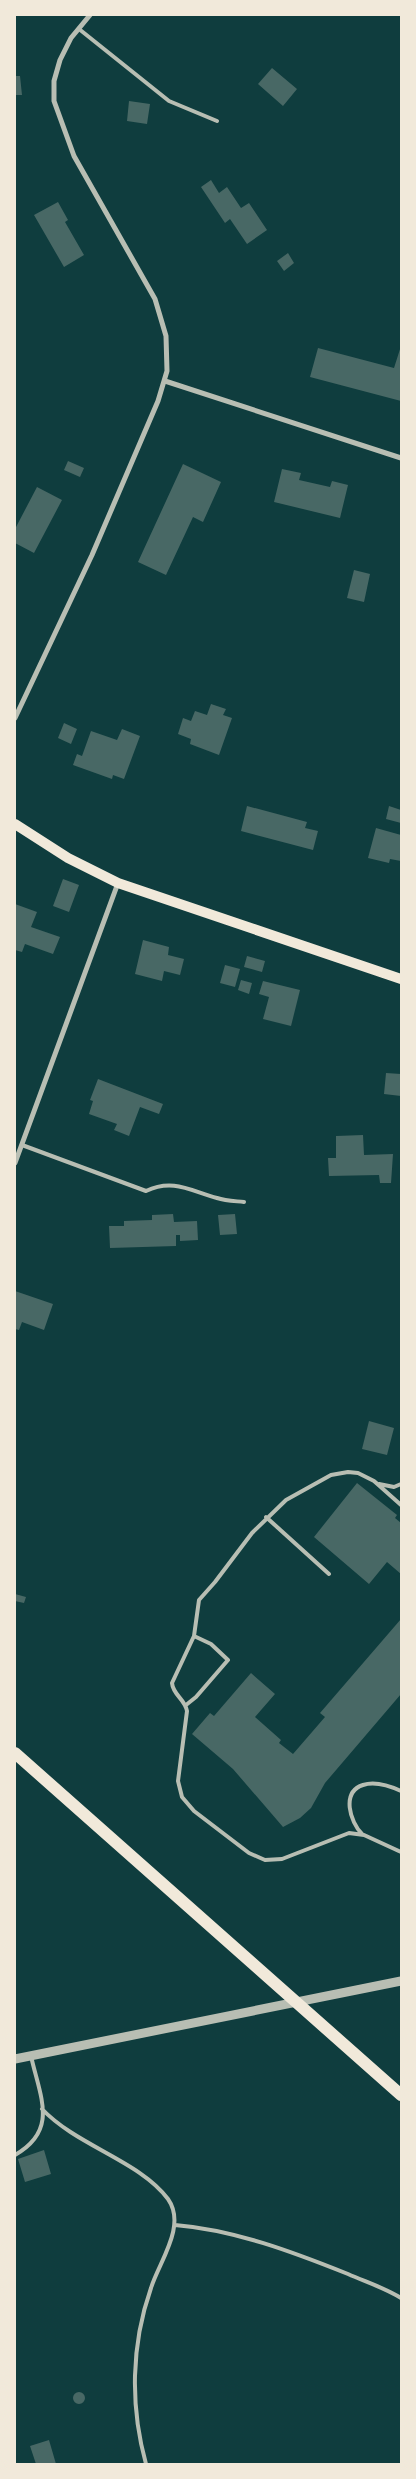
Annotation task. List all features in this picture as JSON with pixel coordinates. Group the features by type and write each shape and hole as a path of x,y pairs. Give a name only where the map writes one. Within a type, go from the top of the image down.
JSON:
{"main road":[{"path":"15,824 68,858 118,883 401,979"},
{"path":"15,1753 401,2095"}],"street":[{"path":"15,718 92,555 165,381 168,360 166,336 155,299 74,156 54,101 54,81 60,60 90,15"},
{"path":"165,381 401,458"},
{"path":"15,1163 118,883"},
{"path":"15,2059 401,1981"}],"lane":[{"path":"79,29 169,101 217,121"},
{"path":"22,1145 146,1190 165,1184 176,1185 218,1198 244,1202"},
{"path":"186,1705 174,1693 172,1683 194,1636 199,1600 266,1517 298,1491 331,1475 348,1472 358,1473 387,1486 394,1487 401,1484"},
{"path":"374,1481 401,1505"},
{"path":"266,1517 329,1574"},
{"path":"194,1636 211,1644 228,1660 196,1697 186,1705 178,1781 182,1797 194,1811 249,1853 265,1860 282,1859 341,1834 364,1835 401,1852"},
{"path":"364,1835 350,1816 350,1800 356,1788 362,1785 378,1784 401,1791"},
{"path":"15,2155 28,2148 39,2136 42,2127 42,2109 31,2056"},
{"path":"42,2109 67,2131 136,2172 164,2195 173,2208 174,2224 148,2298 137,2351 136,2410 146,2464"},
{"path":"174,2224 192,2226 280,2248 310,2258 401,2298"}],"building":[{"path":"272,68 297,89 283,106 258,84"},
{"path":"15,76 20,76 22,95 15,95"},
{"path":"129,101 150,104 147,124 127,121"},
{"path":"211,180 219,193 227,187 241,208 249,203 267,230 247,244 230,219 225,223 201,187"},
{"path":"58,202 68,220 65,222 84,255 64,267 34,215"},
{"path":"288,253 294,263 284,271 277,261"},
{"path":"401,346 401,401 310,377 318,348 394,368"},
{"path":"68,461 84,468 80,477 64,470"},
{"path":"183,464 221,482 203,522 193,517 166,575 138,562"},
{"path":"282,469 301,473 299,480 330,487 332,481 348,485 340,518 274,502"},
{"path":"37,487 62,500 34,553 15,543 15,529"},
{"path":"354,570 370,574 364,602 347,598"},
{"path":"211,704 226,709 223,715 232,718 219,755 190,744 191,739 178,734 183,718 191,721 195,711 207,715"},
{"path":"64,723 77,729 71,744 58,738"},
{"path":"122,729 140,736 124,779 113,775 112,779 73,765 77,754 82,756 91,731 117,740"},
{"path":"247,806 307,822 305,828 318,831 313,850 241,831"},
{"path":"389,806 401,810 401,823 386,819"},
{"path":"376,828 401,835 401,861 390,859 389,863 368,858"},
{"path":"63,879 79,885 69,912 53,906"},
{"path":"15,904 37,912 31,927 60,937 53,954 25,944 22,952 15,950"},
{"path":"143,940 169,947 168,955 184,959 180,975 164,971 162,981 135,974"},
{"path":"247,956 265,961 262,972 244,967"},
{"path":"225,965 240,969 235,987 220,983"},
{"path":"241,980 252,983 249,994 238,990"},
{"path":"263,981 300,990 291,1026 263,1019 269,997 259,994"},
{"path":"386,1073 401,1074 401,1096 384,1094"},
{"path":"98,1079 163,1104 159,1114 140,1107 129,1136 114,1130 117,1124 89,1114 93,1101 90,1100"},
{"path":"363,1135 364,1155 393,1154 391,1183 380,1183 379,1175 329,1176 328,1158 336,1158 336,1136"},
{"path":"173,1214 174,1222 197,1221 198,1240 180,1241 180,1235 176,1235 176,1246 110,1248 109,1226 124,1226 124,1221 152,1220 152,1215"},
{"path":"235,1214 237,1234 220,1235 218,1215"},
{"path":"15,1291 53,1304 44,1330 22,1322 19,1330 15,1329"},
{"path":"369,1421 394,1428 387,1455 362,1449"},
{"path":"357,1483 397,1515 395,1518 401,1523 401,1574 387,1562 369,1584 314,1537"},
{"path":"15,1594 26,1597 24,1603 15,1601"},
{"path":"401,1619 401,1694 325,1783 311,1808 300,1818 283,1827 233,1769 192,1734 210,1713 214,1716 251,1673 275,1694 255,1717 281,1740 279,1743 293,1754 325,1717 320,1713"},
{"path":"44,2150 51,2174 25,2182 18,2159"},
{"path":"77,2392 81,2392 85,2398 81,2404 77,2404 73,2400 73,2396"},
{"path":"49,2440 56,2464 36,2464 30,2446"}]}
